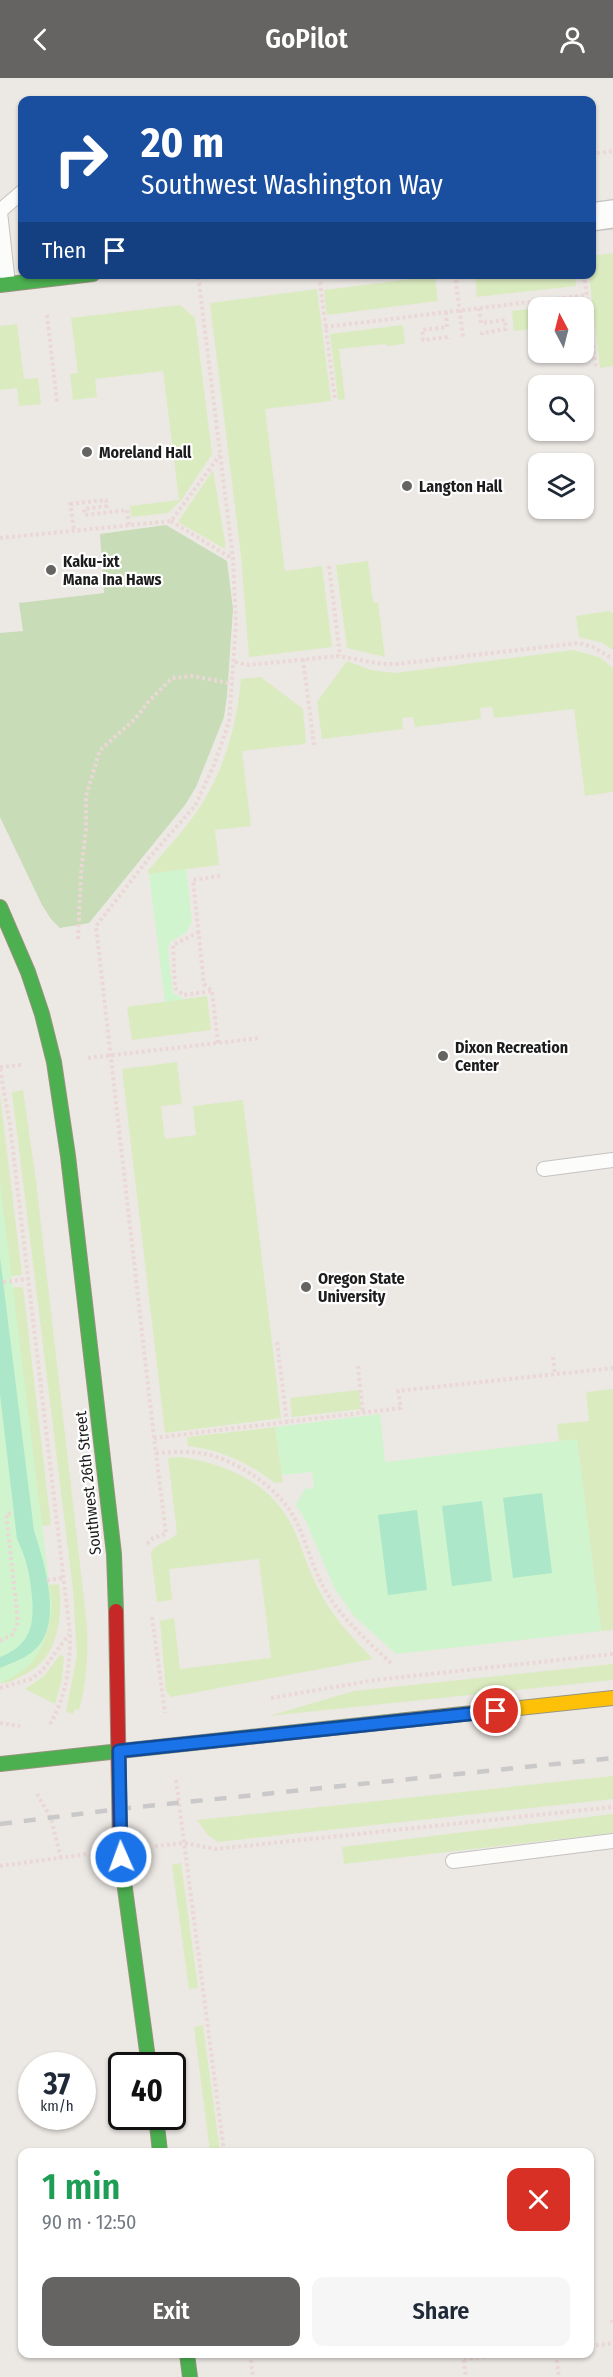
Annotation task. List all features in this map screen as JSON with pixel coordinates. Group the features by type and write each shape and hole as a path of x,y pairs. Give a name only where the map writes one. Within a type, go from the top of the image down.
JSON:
{"street":[{"path":"596,216 613,214"},
{"path":"4,285 53,279"},
{"name":"Southwest 26th Street","path":"0,907 28,972 54,1062 68,1156 114,1554 120,1850 147,2052"},
{"path":"0,1764 613,1698"},
{"path":"158,2130 160,2148"},
{"path":"188,2358 190,2377"}],"lane":[{"path":"4,285 0,212 18,196"},
{"path":"544,1169 613,1160"},
{"path":"453,1861 613,1842"}],"path":[{"path":"596,153 613,151"},
{"path":"145,1550 153,1538 166,1534 96,926 149,858 195,806 230,722 236,624 233,559 199,279"},
{"path":"456,279 463,337"},
{"path":"585,279 596,368"},
{"path":"320,282 335,400"},
{"path":"325,327 587,295"},
{"path":"479,308 481,323 505,320 506,329 482,333 482,335"},
{"path":"446,312 447,327 422,330 423,340 449,339"},
{"path":"47,315 57,402"},
{"path":"171,521 220,454"},
{"path":"74,530 70,503 106,500 107,506 84,508 85,515 127,510 129,525"},
{"path":"0,538 171,521 233,559"},
{"path":"329,566 340,656"},
{"path":"235,662 249,665 340,656 382,664 397,664 579,643 593,647 613,659"},
{"path":"303,659 314,745"},
{"path":"78,939 87,796 100,750 136,718 148,701 172,678 193,676 233,684"},
{"path":"218,1042 212,991 204,984 193,880 220,876"},
{"path":"199,932 173,945 175,988 183,995 212,991"},
{"path":"57,1729 47,1730 66,1686 70,1663 70,1633 10,1125 0,1068 260,1038"},
{"path":"3,1282 28,1278"},
{"path":"277,1342 287,1422"},
{"path":"553,1357 555,1374"},
{"path":"358,1366 363,1413"},
{"path":"154,1438 401,1408 399,1391 503,1378 613,1368"},
{"path":"156,1453 207,1454 229,1462 255,1476 277,1496 294,1518 320,1580 338,1609 352,1628 390,1663"},
{"path":"0,1641 13,1634 18,1621 6,1514 14,1513"},
{"path":"47,1580 64,1578"},
{"path":"152,1615 170,1746 181,1803 184,1843 223,2148"},
{"path":"0,1688 31,1679 42,1671 70,1633"},
{"path":"270,1698 375,1680 613,1654"},
{"path":"0,1723 28,1727"},
{"path":"37,1794 51,1818 62,1858"},
{"path":"0,1866 184,1843 216,1849 613,1807"},
{"path":"612,2320 613,2326"},
{"path":"594,2345 613,2343"},
{"path":"251,2358 253,2377"},
{"path":"466,2377 464,2360 476,2358"},
{"path":"557,2358 559,2377"}],"green space":[{"path":"613,253 613,366 600,368 594,297 592,297 589,279 596,279 596,255"},
{"path":"411,279 435,279 438,301 327,315 324,290"},
{"path":"475,279 575,279 576,286 477,297"},
{"path":"317,289 331,401 265,409 285,571 322,566 332,647 249,657 241,556 210,303"},
{"path":"180,305 195,318 212,454 182,499 168,513 131,517 130,506 179,500 163,371 95,379 97,397 73,400 70,374 78,373 71,318"},
{"path":"528,309 528,329 514,331 512,311"},
{"path":"17,324 24,379 38,378 41,404 19,406 17,388 0,390 0,326"},
{"path":"403,325 405,344 339,349 345,399 338,400 330,334"},
{"path":"213,470 225,542 225,549 178,522"},
{"path":"166,525 227,561 233,609 224,717 196,787 185,805 89,923 60,928 42,905 0,817 0,633 23,631 19,603 104,593 100,534"},
{"path":"368,561 373,602 378,602 385,657 347,648 336,565"},
{"path":"609,611 613,613 613,650 603,643 579,637 576,616"},
{"path":"573,650 599,657 613,668 613,792 585,796 574,709 494,718 492,707 480,708 481,719 415,727 413,717 402,718 403,729 322,739 317,702 347,661 371,670 395,673"},
{"path":"261,677 303,709 306,742 242,751 251,826 215,830 219,865 149,874 148,871 184,829 211,788 229,743 237,711 241,679"},
{"path":"186,869 192,921 187,932 170,942 168,949 173,993 184,999 165,1002 149,874"},
{"path":"207,996 211,1030 132,1040 127,1007"},
{"path":"177,1062 182,1104 161,1106 165,1139 196,1135 193,1106 243,1100 281,1418 165,1433 122,1069"},
{"path":"23,1090 36,1181 87,1626 84,1689 79,1710 75,1709 73,1714 66,1712 77,1655 73,1590 12,1092"},
{"path":"0,1095 22,1275 2,1277 0,1256"},
{"path":"0,1183 52,1607 47,1632 38,1653 23,1670 0,1683"},
{"path":"0,1257 34,1531 46,1573 50,1604 46,1632 40,1644 27,1656 0,1668 0,1657 11,1652 26,1638 33,1610 28,1569 17,1539 0,1394"},
{"path":"23,1287 51,1525 33,1527 4,1288"},
{"path":"613,1389 613,1630 601,1631 577,1440 559,1441 557,1424 589,1421 586,1392"},
{"path":"359,1390 361,1409 292,1417 290,1398"},
{"path":"380,1414 385,1462 577,1439 601,1631 396,1654 354,1616 334,1587 305,1519 296,1505 305,1489 314,1488 312,1472 282,1475 275,1427"},
{"path":"275,1427 283,1482 275,1483 255,1469 223,1454 188,1446 187,1437"},
{"path":"179,1457 213,1464 245,1477 272,1498 292,1526 313,1579 328,1607 373,1659 171,1697 166,1691 160,1621 174,1618 180,1669 271,1658 259,1559 169,1569 172,1600 157,1602 151,1553 153,1549 177,1533 168,1458"},
{"path":"542,1493 552,1573 513,1578 503,1498"},
{"path":"482,1501 492,1581 452,1586 442,1506"},
{"path":"417,1510 427,1590 388,1595 378,1515"},
{"path":"59,1584 59,1624 51,1649 34,1669 11,1681 0,1683 0,1668 47,1585"},
{"path":"60,1655 64,1656 62,1679 55,1704 25,1689 44,1676"},
{"path":"613,1664 613,1680 269,1716 354,1691"},
{"path":"613,1776 613,1799 218,1842 208,1835 197,1820"},
{"path":"613,1814 613,1833 344,1864 342,1847"},
{"path":"181,1863 198,1988 189,1989 172,1865"},
{"path":"203,2025 219,2148 209,2148 194,2027"}],"railway":[{"path":"0,1824 119,1809 613,1758"}],"traffic: fast":[{"path":"0,285 51,279"},
{"path":"0,907 28,972 54,1062 68,1156 114,1554 116,1611"},
{"path":"0,1764 407,1720"},
{"path":"123,1874 147,2052"},
{"path":"158,2130 160,2148"},
{"path":"188,2358 190,2377"}],"traffic: slow":[{"path":"407,1720 613,1698"}],"traffic: jam":[{"path":"116,1611 120,1850 123,1874"}],"place":[{"name":"Moreland Hall","path":"87,452"},
{"name":"Langton Hall","path":"407,486"},
{"name":"Kaku-ixt Mana Ina Haws","path":"51,570"},
{"name":"Dixon Recreation Center","path":"443,1056"},
{"name":"Oregon State University","path":"306,1287"}],"route":[{"path":"121,1857 119,1751 496,1711"}]}
